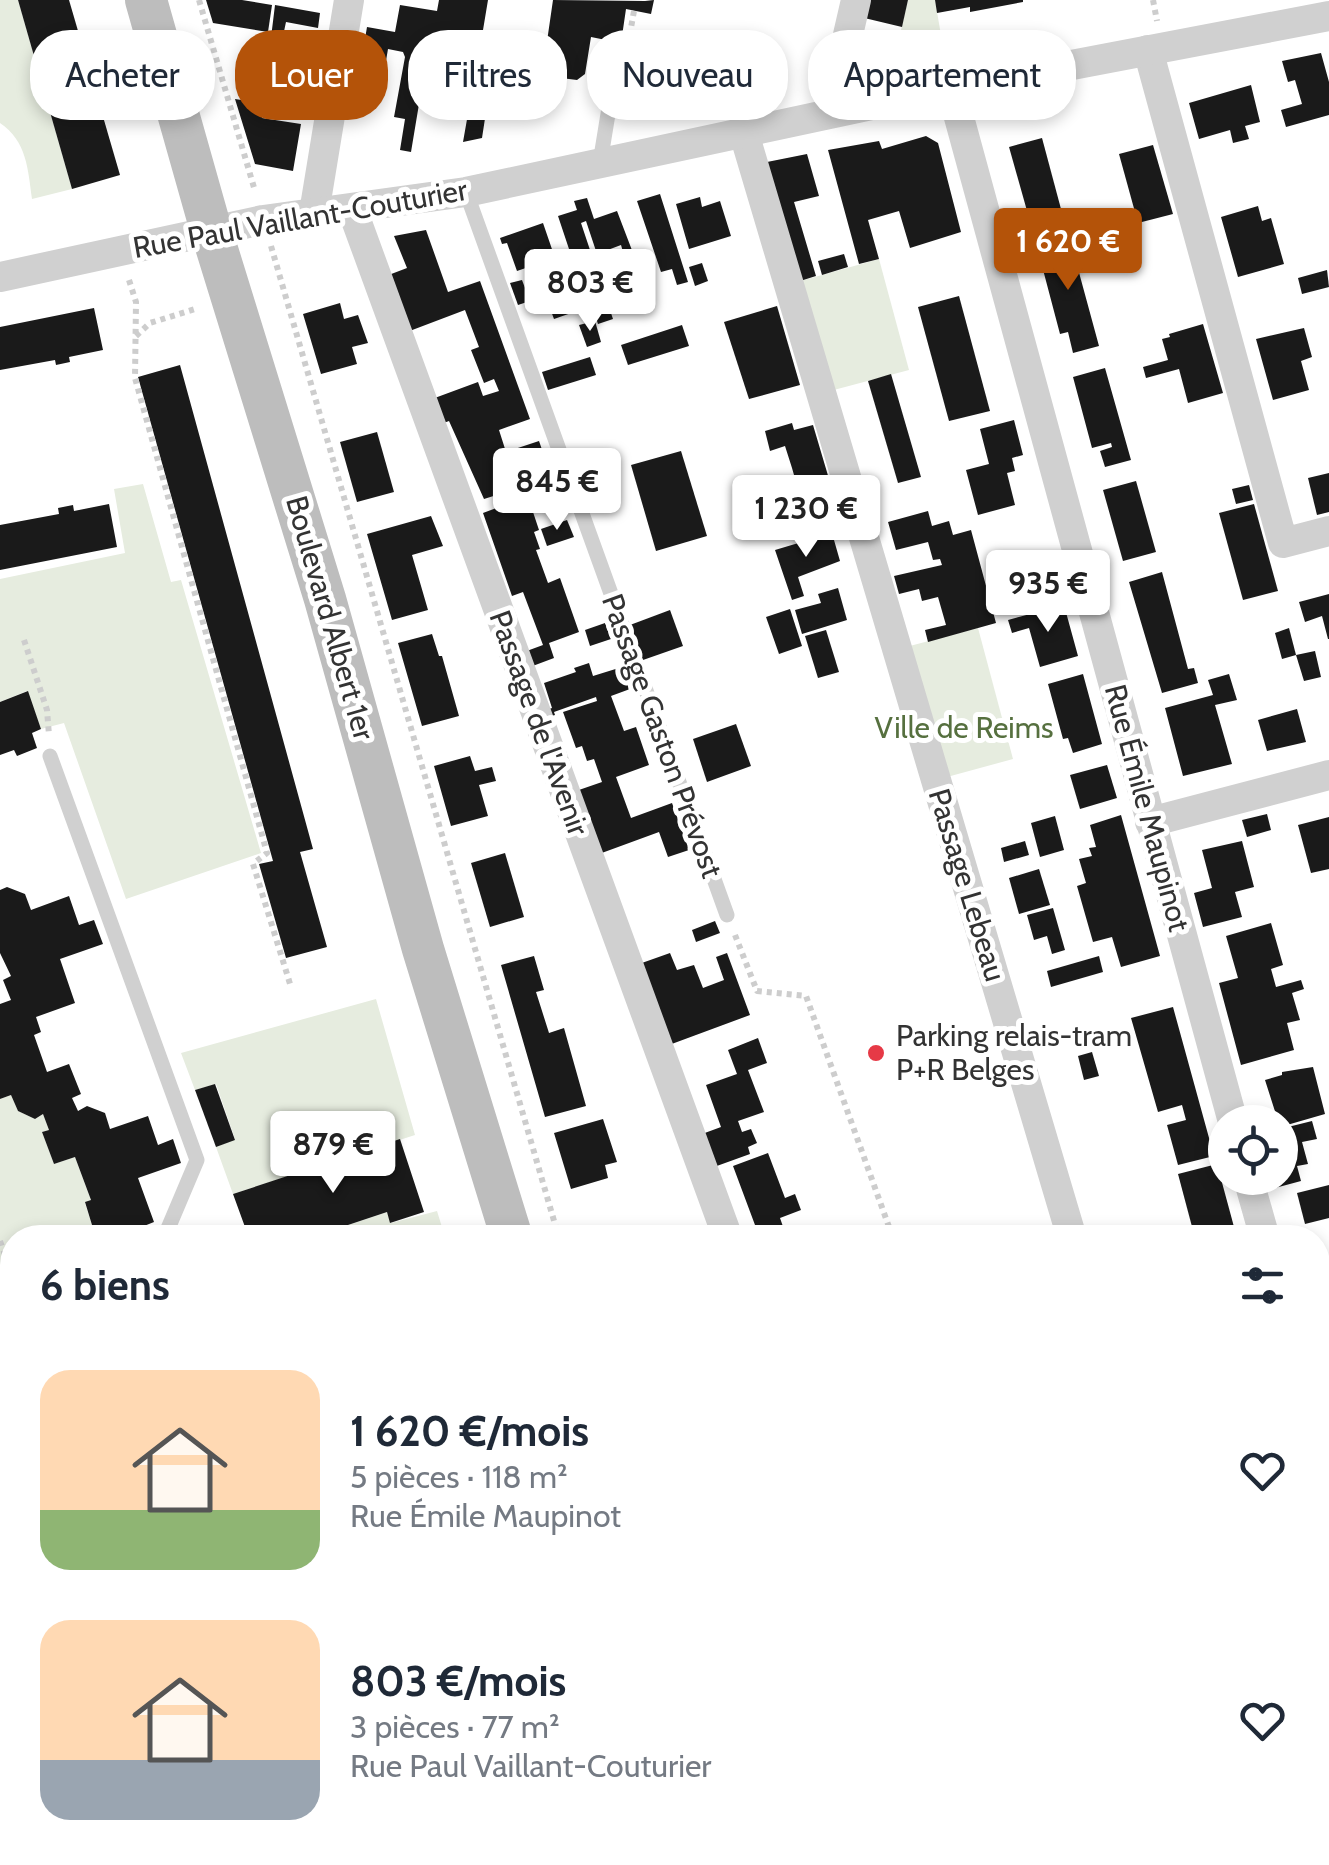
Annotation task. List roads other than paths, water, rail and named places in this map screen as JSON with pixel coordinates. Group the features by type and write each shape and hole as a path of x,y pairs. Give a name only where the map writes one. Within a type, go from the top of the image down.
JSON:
{"main road":[{"name":"Boulevard Albert 1er","path":"146,0 211,230 250,290 325,599 423,949 508,1225"}],"street":[{"path":"314,213 349,0"},
{"path":"849,30 856,0"},
{"name":"Rue Paul Vaillant-Couturier","path":"1076,64 1329,16"},
{"path":"1148,50 1283,543 1329,531"},
{"name":"Rue Paul Vaillant-Couturier","path":"0,277 263,220 466,192 808,117"},
{"name":"Rue Émile Maupinot","path":"960,120 1228,1105"},
{"name":"Passage Lebeau","path":"743,130 1068,1225"},
{"name":"Passage de l'Avenir","path":"352,209 723,1225"},
{"path":"1150,822 1329,775"},
{"path":"1253,1195 1261,1225"}],"lane":[{"path":"600,163 607,120"},
{"name":"Passage Gaston Prévost","path":"466,192 727,915"},
{"path":"50,756 197,1160 170,1225"}],"place":[{"name":"Parking relais-tram P+R Belges","path":"876,1053"}],"park label":[{"name":"Ville de Reims","path":"964,728"}]}
